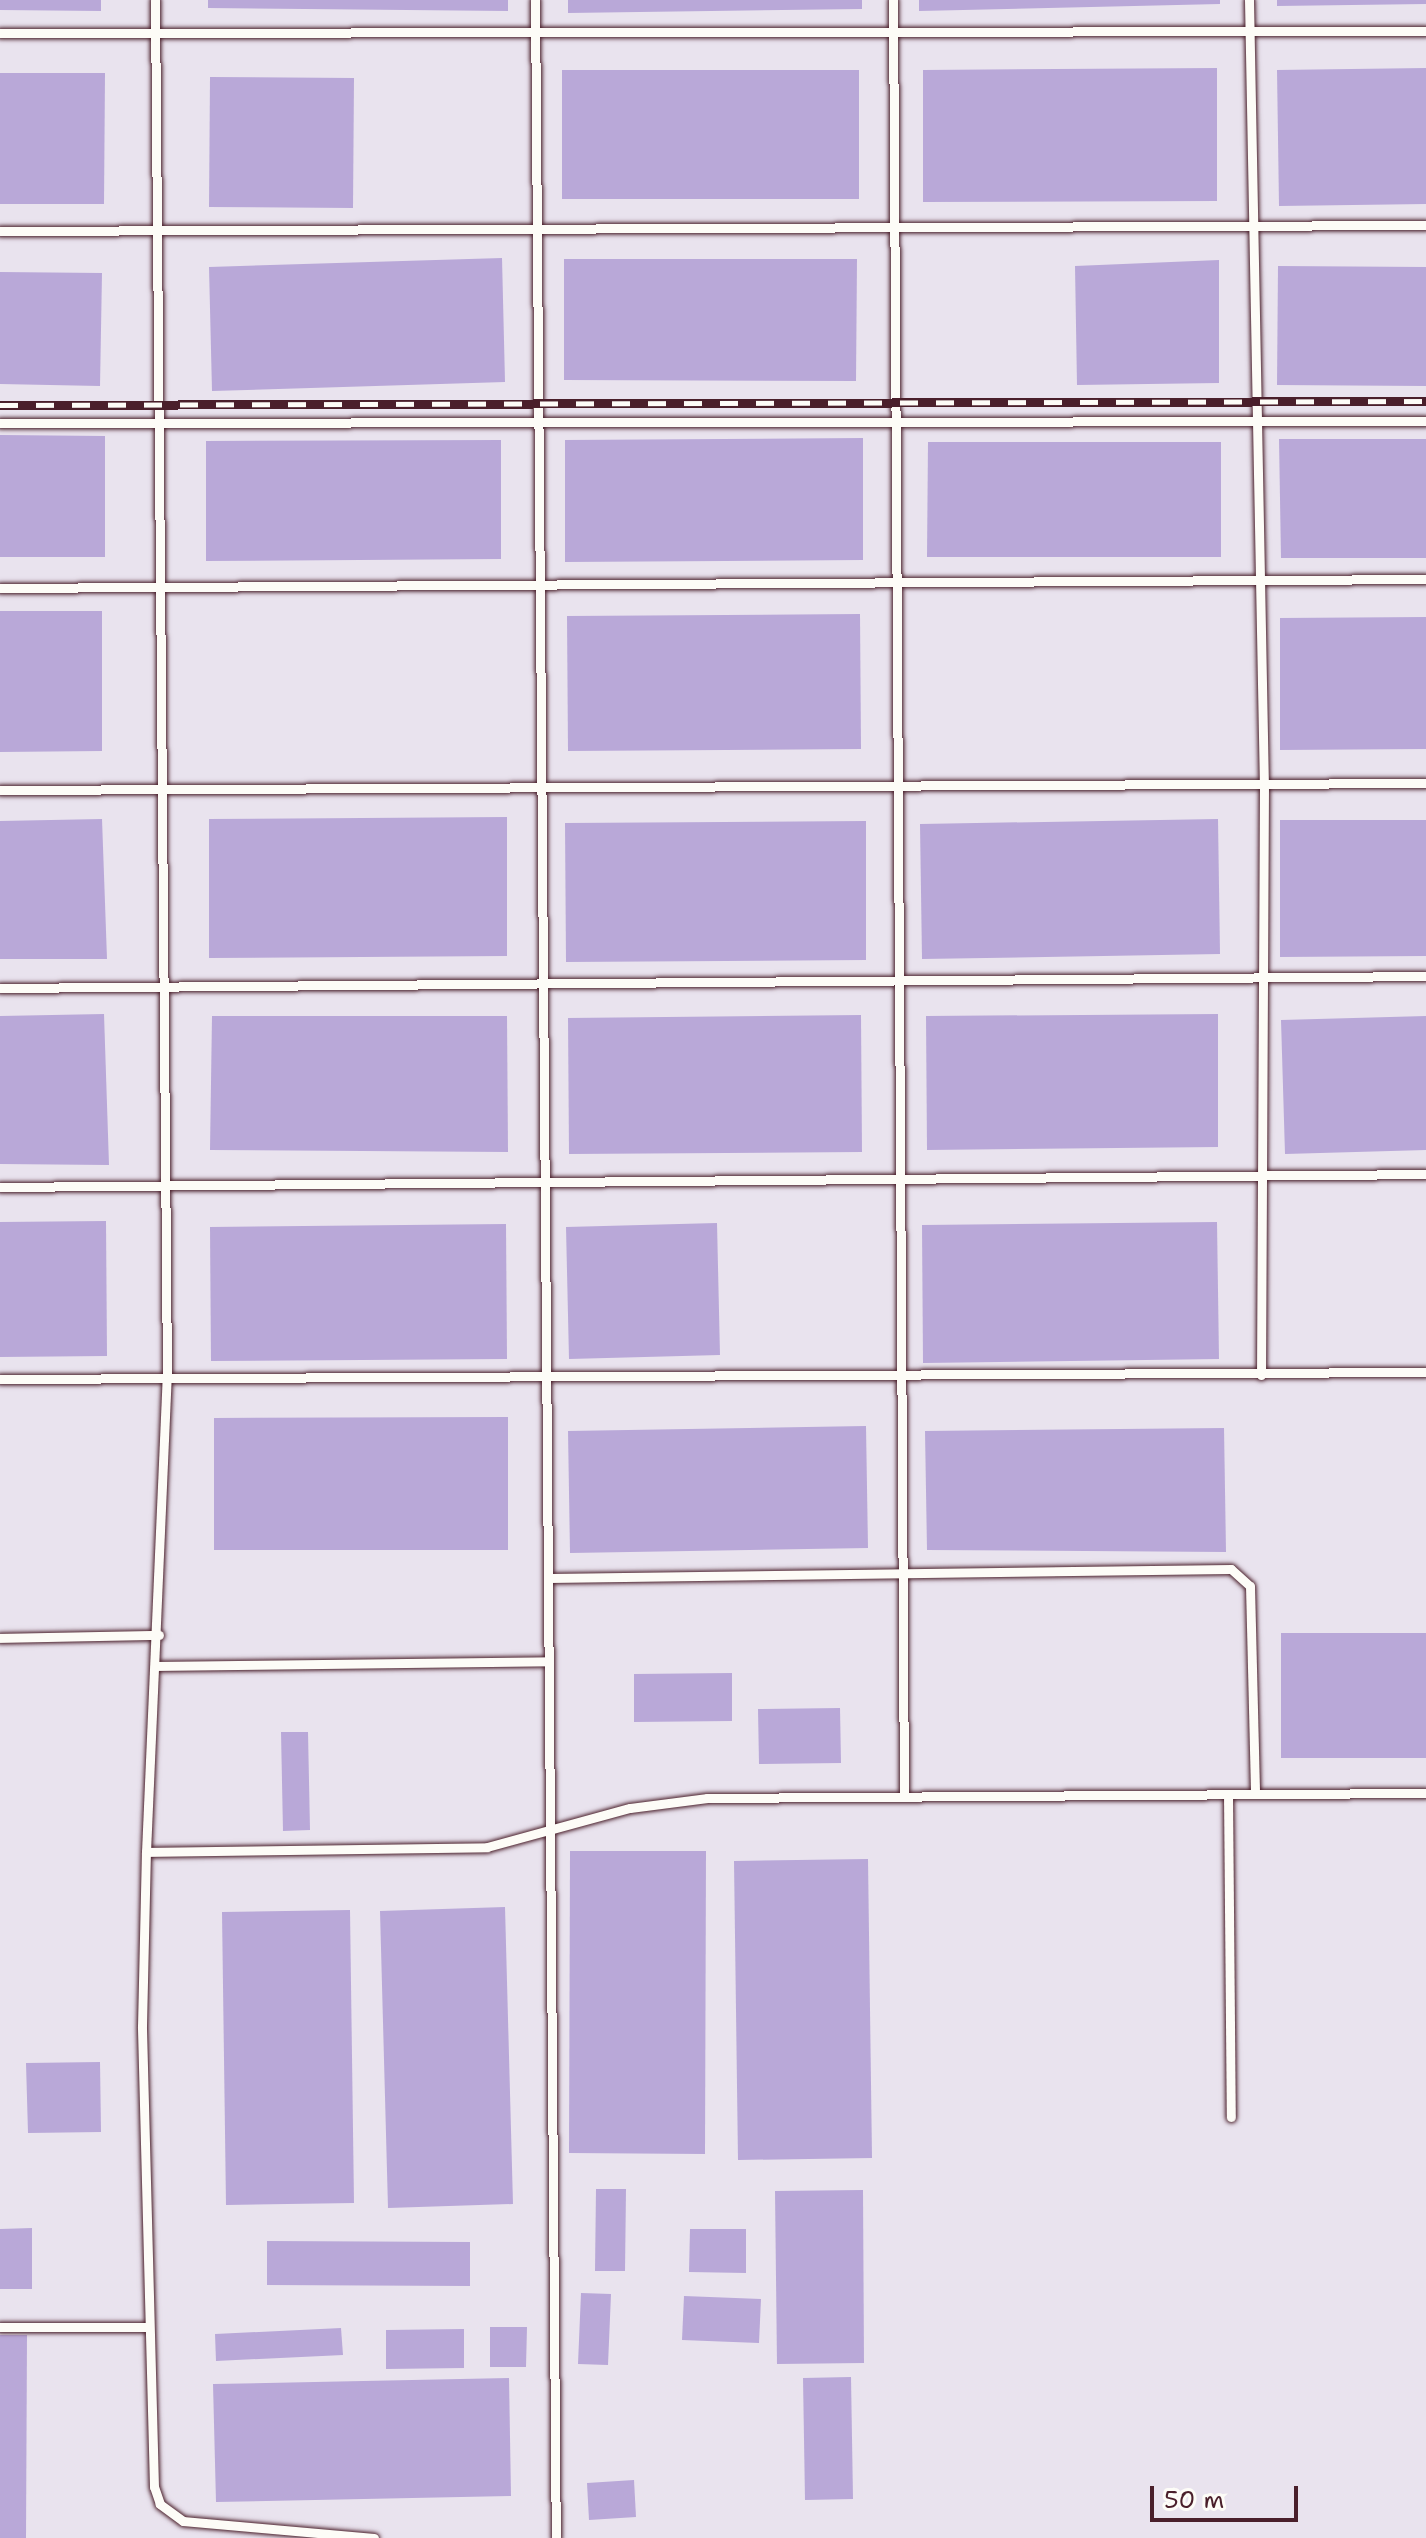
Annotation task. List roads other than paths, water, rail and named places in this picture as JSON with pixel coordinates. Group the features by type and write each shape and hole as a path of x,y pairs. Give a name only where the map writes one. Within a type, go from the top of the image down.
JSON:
{"lane":[{"path":"155,0 162,423 167,1378 158,1666 146,1852 141,1996 154,2487 172,2515 374,2538"},
{"path":"535,0 551,1380 549,1833 556,2538"},
{"path":"893,0 901,782 904,1795"},
{"path":"1249,0 1264,786 1261,1375"},
{"path":"0,33 535,36 1426,31"},
{"path":"0,231 1426,225"},
{"path":"0,423 1426,421"},
{"path":"0,588 1426,579"},
{"path":"0,790 163,791 901,782 1264,786 1426,783"},
{"path":"0,988 546,985 900,979 1262,981 1426,976"},
{"path":"0,1187 901,1184 1426,1174"},
{"path":"0,1379 551,1380 1426,1372"},
{"path":"549,1578 1238,1572 1250,1586 1255,1794"},
{"path":"0,1638 159,1635"},
{"path":"158,1666 549,1661"},
{"path":"146,1852 421,1851 549,1833 666,1802 904,1795 1426,1793"},
{"path":"1228,1794 1231,2117"},
{"path":"0,2327 149,2327"}],"railway":[{"path":"0,405 1426,401"}]}
